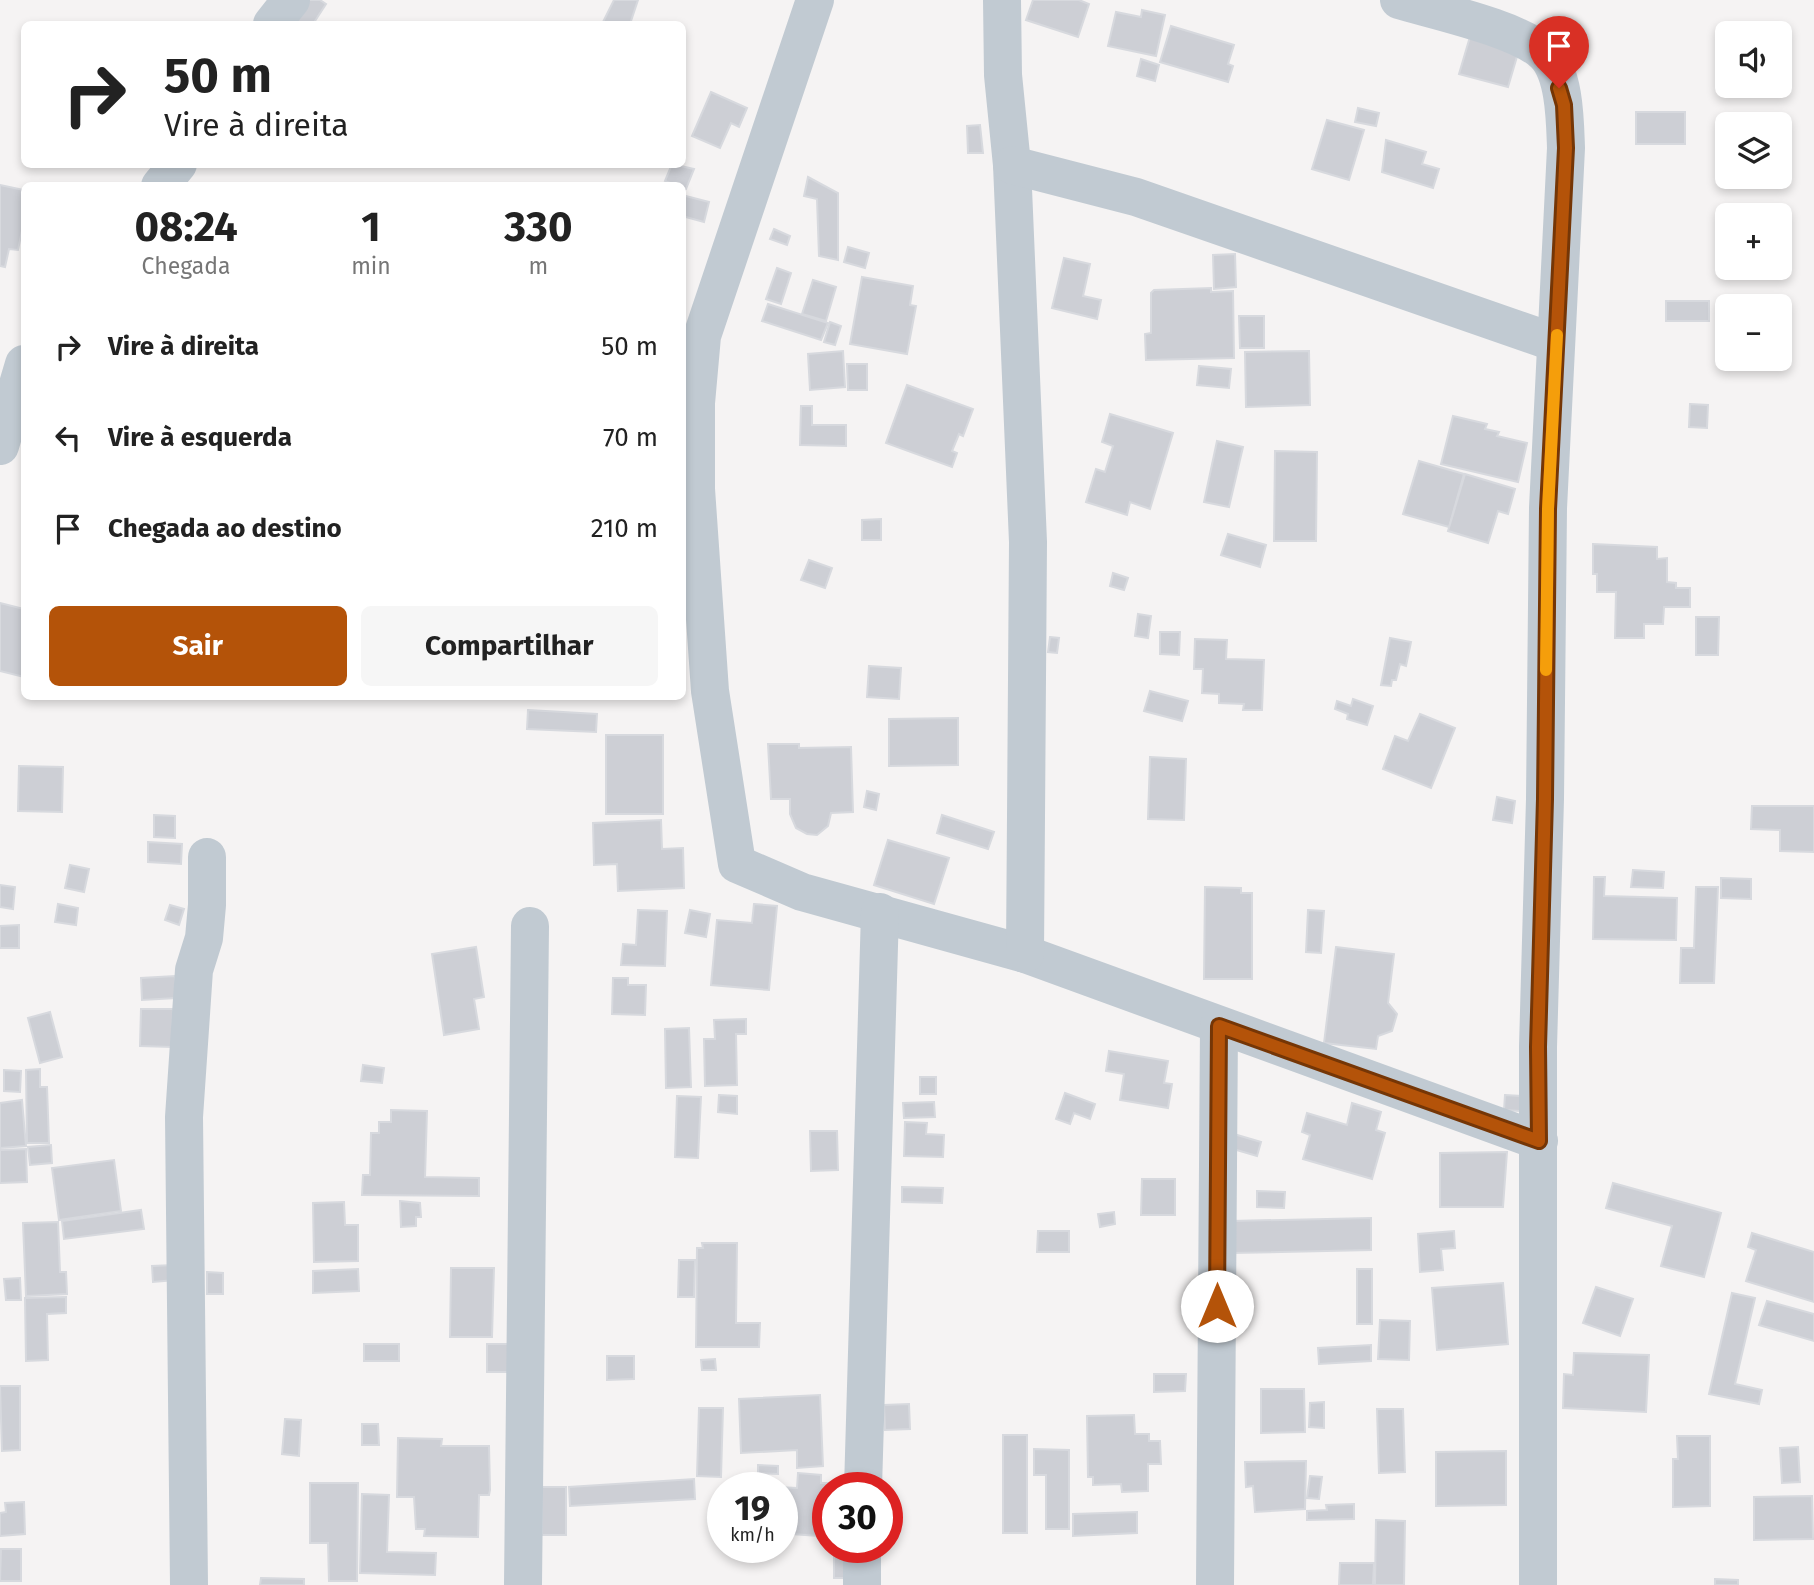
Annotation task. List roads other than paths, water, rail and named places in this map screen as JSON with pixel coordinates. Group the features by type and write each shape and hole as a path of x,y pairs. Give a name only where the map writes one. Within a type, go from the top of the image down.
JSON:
{"street":[{"path":"274,21 291,0"},
{"path":"815,0 702,336 696,403 696,489 710,691 737,864 802,892 1026,954 1539,1141"},
{"path":"1002,0 1003,75 1012,165 1028,542 1026,954"},
{"path":"1399,0 1504,30 1545,54 1554,70 1564,105 1566,148 1548,509 1545,799 1538,1047 1538,1585"},
{"path":"1012,165 1136,197 1556,344"},
{"path":"163,182 175,168"},
{"path":"0,446 21,375"},
{"path":"189,1585 184,1117 194,970 204,938 207,905 207,857"},
{"path":"863,1472 880,912"},
{"path":"523,1585 530,926"},
{"path":"1214,1585 1219,1026"},
{"path":"862,1563 862,1585"}]}
